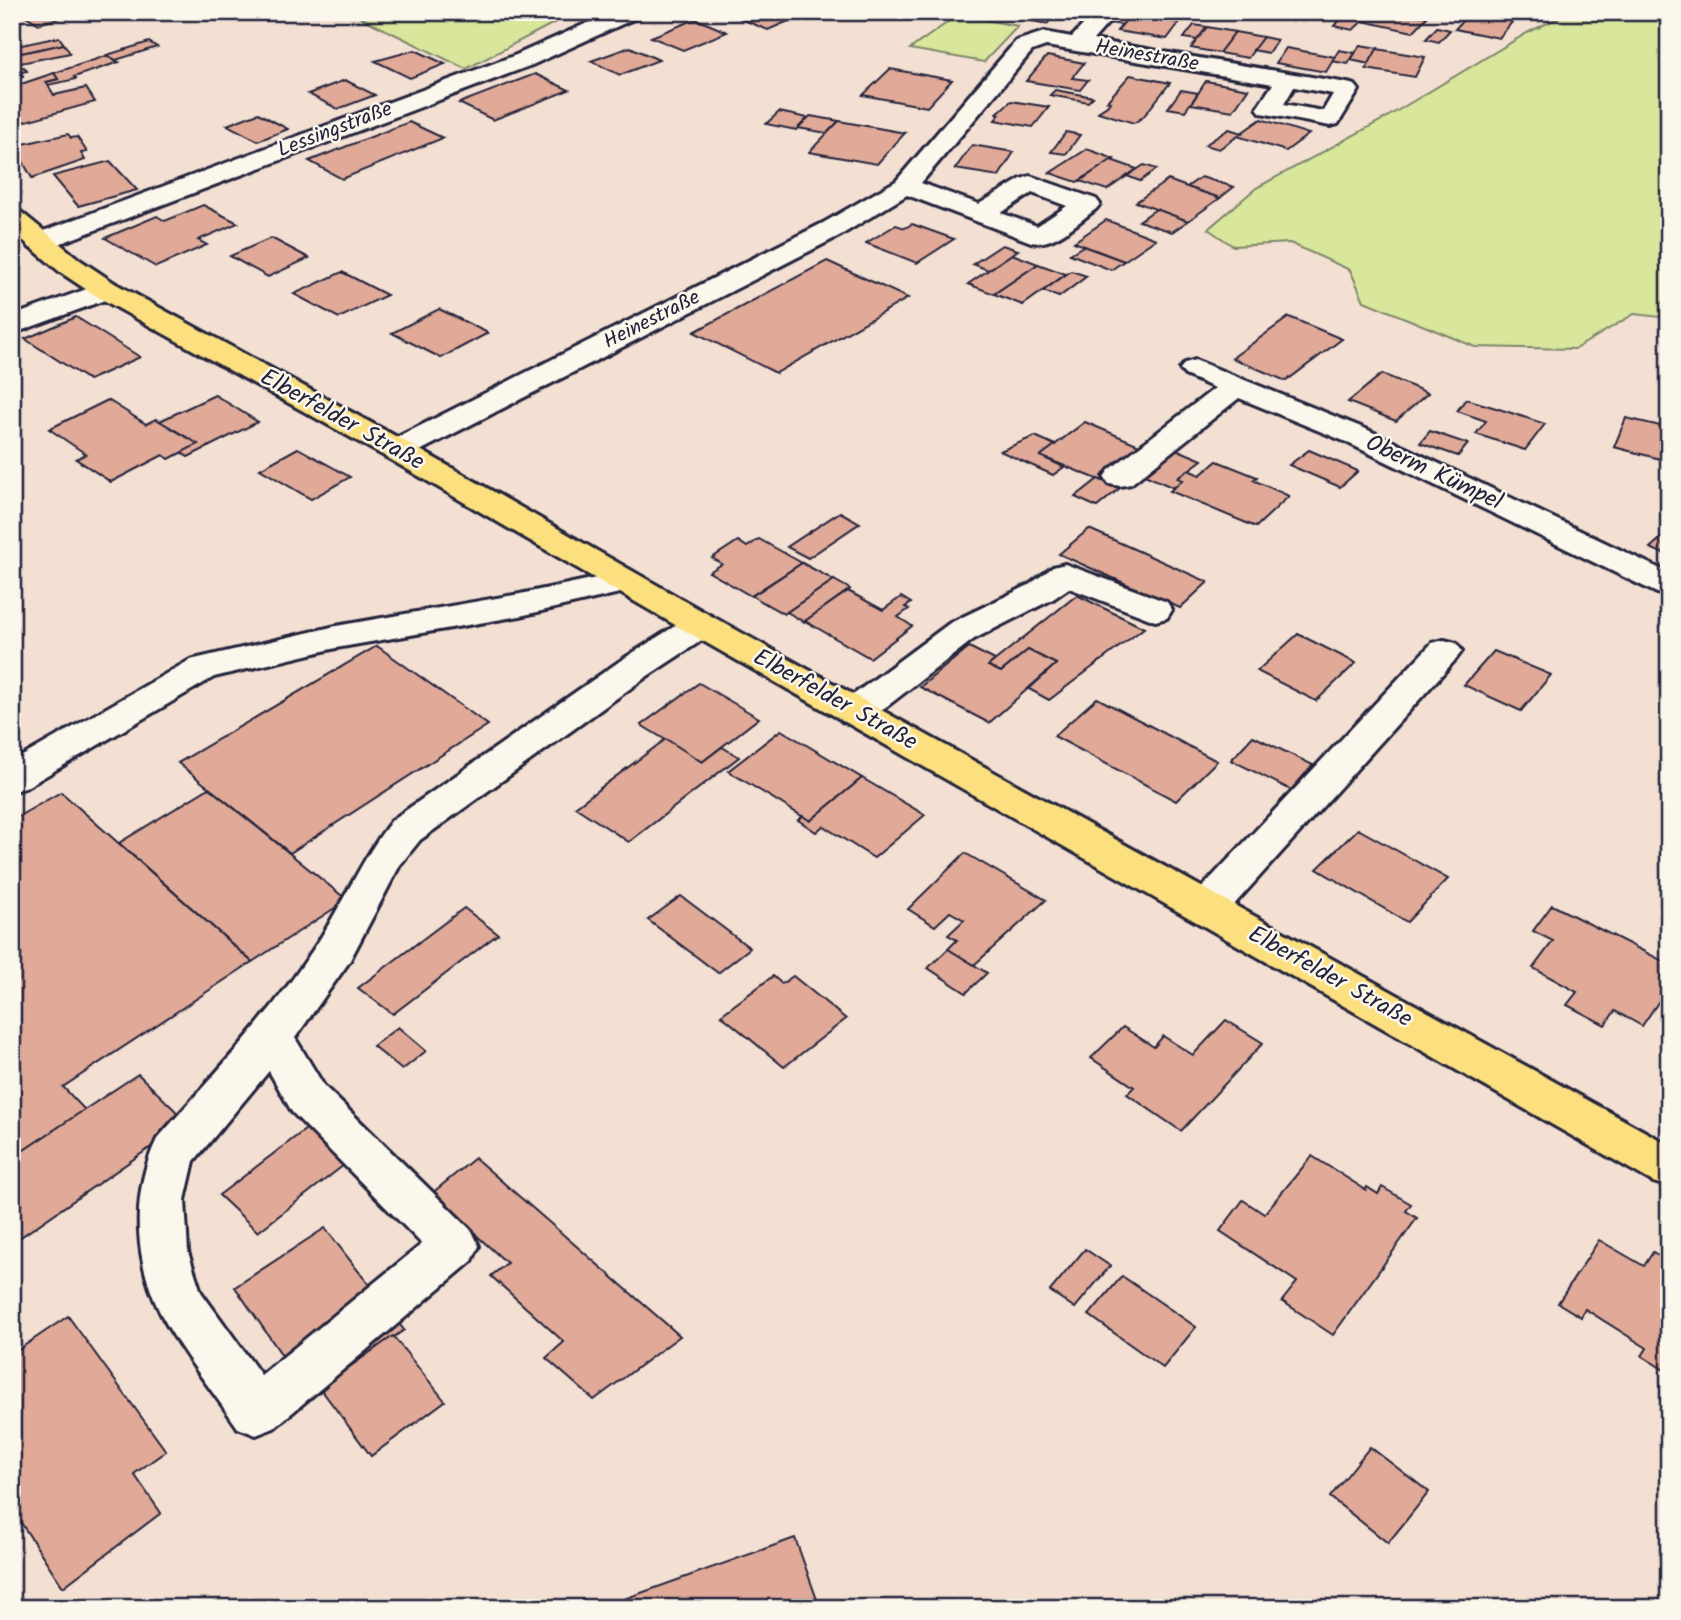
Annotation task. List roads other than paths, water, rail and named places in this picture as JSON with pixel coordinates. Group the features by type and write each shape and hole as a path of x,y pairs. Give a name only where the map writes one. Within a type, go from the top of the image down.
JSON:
{"main road":[{"name":"Elberfelder Straße","path":"12,218 39,242 106,290 397,450 855,712 1669,1168"}],"street":[{"name":"Lessingstraße","path":"39,242 524,60 630,12"},
{"path":"1078,44 1107,12"},
{"name":"Heinestraße","path":"397,450 832,229 905,186 1024,47 1045,38 1287,79"},
{"path":"905,186 981,214"},
{"path":"12,326 106,290"},
{"name":"Oberm Kümpel","path":"1195,369 1424,467 1669,586"},
{"path":"1120,477 1235,386"},
{"path":"855,712 962,631 1041,592 1065,574 1155,610"},
{"path":"12,779 203,668 336,637 520,606 625,582"},
{"path":"272,1037 308,1098 454,1246 256,1410 180,1302 164,1252 162,1200 173,1153 272,1037 334,951 385,857 406,830 622,677 701,625"},
{"path":"1208,908 1444,651"}]}
